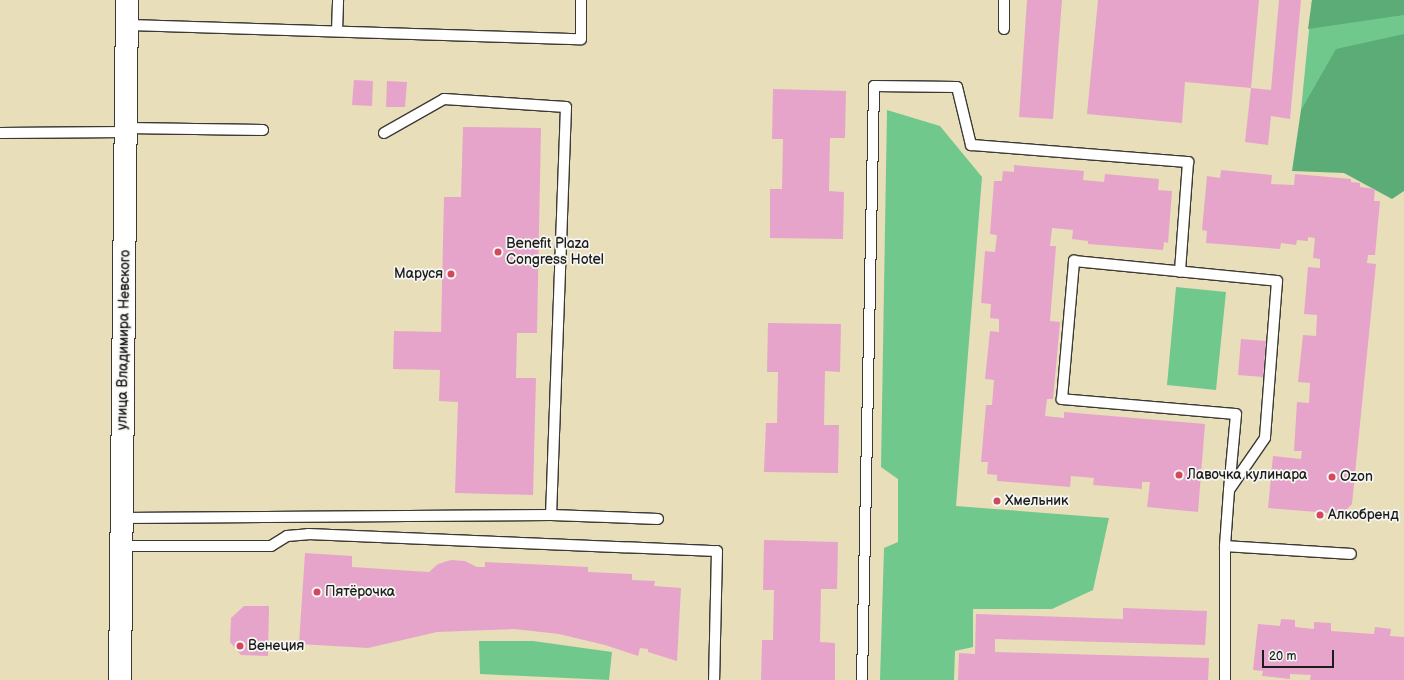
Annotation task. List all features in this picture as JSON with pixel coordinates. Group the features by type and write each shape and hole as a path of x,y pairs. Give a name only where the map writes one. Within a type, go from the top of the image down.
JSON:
{"street":[{"name":"улица Владимира Невского","path":"120,680 127,0"}],"lane":[{"path":"337,31 338,0"},
{"path":"127,26 581,39 580,0"},
{"path":"1004,0 1004,29"},
{"path":"862,680 874,86 957,88 971,145 1188,162 1180,272"},
{"path":"384,133 444,99 566,107 551,515"},
{"path":"0,133 126,130 263,130"},
{"path":"1225,680 1225,546 1229,490 1236,414 1062,399 1074,261 1277,281 1265,438 1229,490"},
{"path":"122,518 551,515 658,519"},
{"path":"121,546 271,546 287,536 308,534 717,552 714,680"},
{"path":"1225,546 1351,554"}],"green space":[{"path":"1312,0 1404,0 1404,166 1301,110"},
{"path":"1312,0 1404,0 1404,15 1308,29"},
{"path":"1404,34 1404,191 1392,199 1344,173 1292,171 1301,110 1336,49"},
{"path":"887,110 940,126 982,177 956,506 1109,518 1093,590 1052,609 973,609 973,647 955,651 954,680 880,680 884,548 898,542 898,479 881,467"},
{"path":"1176,287 1226,292 1216,390 1167,385"},
{"path":"479,641 533,641 612,652 609,680 480,674"}],"building":[{"path":"1027,0 1062,0 1053,119 1019,117"},
{"path":"1098,0 1259,0 1251,88 1185,82 1182,123 1087,114"},
{"path":"1279,0 1301,0 1290,119 1271,116 1268,145 1245,142 1251,88 1271,90"},
{"path":"354,80 373,81 372,106 352,105"},
{"path":"387,81 407,82 405,107 386,107"},
{"path":"773,89 846,91 845,138 830,138 829,191 844,192 843,239 770,238 770,189 782,189 783,139 772,139"},
{"path":"463,127 541,128 537,333 517,333 516,378 536,378 533,495 455,493 458,402 439,401 440,370 393,369 394,331 441,332 444,197 461,197"},
{"path":"1014,165 1084,171 1083,180 1104,182 1105,174 1159,179 1158,190 1172,191 1168,243 1164,242 1163,250 1088,244 1088,241 1072,239 1073,230 1052,228 1050,246 1056,246 1050,321 1060,322 1053,399 1047,399 1045,416 1064,418 1064,412 1205,424 1198,512 1147,507 1150,482 1142,482 1142,489 1093,485 1094,478 1071,476 1070,487 997,481 997,475 987,474 988,462 981,462 986,405 992,405 994,380 985,379 990,331 999,332 999,319 990,318 991,304 981,303 985,251 995,252 997,235 990,234 994,181 1002,181 1003,171 1014,172"},
{"path":"1221,170 1272,175 1271,184 1294,185 1295,174 1351,179 1351,182 1360,183 1360,187 1375,189 1374,201 1380,201 1375,255 1368,255 1367,263 1376,264 1352,504 1342,514 1268,508 1273,456 1301,459 1302,451 1294,451 1297,402 1309,403 1310,383 1298,382 1303,335 1316,336 1317,315 1304,314 1308,267 1320,268 1320,259 1313,258 1315,238 1308,237 1308,241 1297,240 1296,245 1281,243 1280,249 1206,243 1207,231 1202,230 1207,176 1220,178"},
{"path":"768,323 841,324 840,372 825,371 824,425 839,425 838,473 764,472 766,423 777,423 778,372 767,372"},
{"path":"1241,339 1266,341 1263,377 1238,375"},
{"path":"764,540 838,542 837,589 821,589 820,642 835,643 835,680 761,680 762,640 773,640 774,590 763,590"},
{"path":"305,553 352,556 352,567 429,572 438,564 451,560 465,561 477,567 485,567 485,562 588,567 588,572 632,574 632,580 655,581 654,586 681,588 677,661 648,652 648,649 640,648 638,656 605,645 559,634 514,629 437,632 368,648 299,644"},
{"path":"244,606 269,606 268,656 241,655 230,642 231,618"},
{"path":"1123,608 1207,611 1205,645 995,639 995,652 1209,658 1208,680 958,680 959,653 975,654 976,614 1123,619"},
{"path":"1281,619 1295,620 1295,627 1314,629 1314,622 1331,623 1331,631 1374,634 1375,627 1391,629 1390,636 1404,637 1404,680 1310,680 1311,675 1290,674 1290,679 1262,676 1263,671 1253,670 1258,624 1280,626"}],"place":[{"name":"Benefit Plaza Congress Hotel","path":"498,252"},
{"name":"Маруся","path":"451,274"},
{"name":"Лавочка кулинара","path":"1179,475"},
{"name":"Ozon","path":"1332,477"},
{"name":"Хмельник","path":"997,501"},
{"name":"Алкобренд","path":"1320,515"},
{"name":"Пятёрочка","path":"317,592"},
{"name":"Венеция","path":"240,646"}]}
